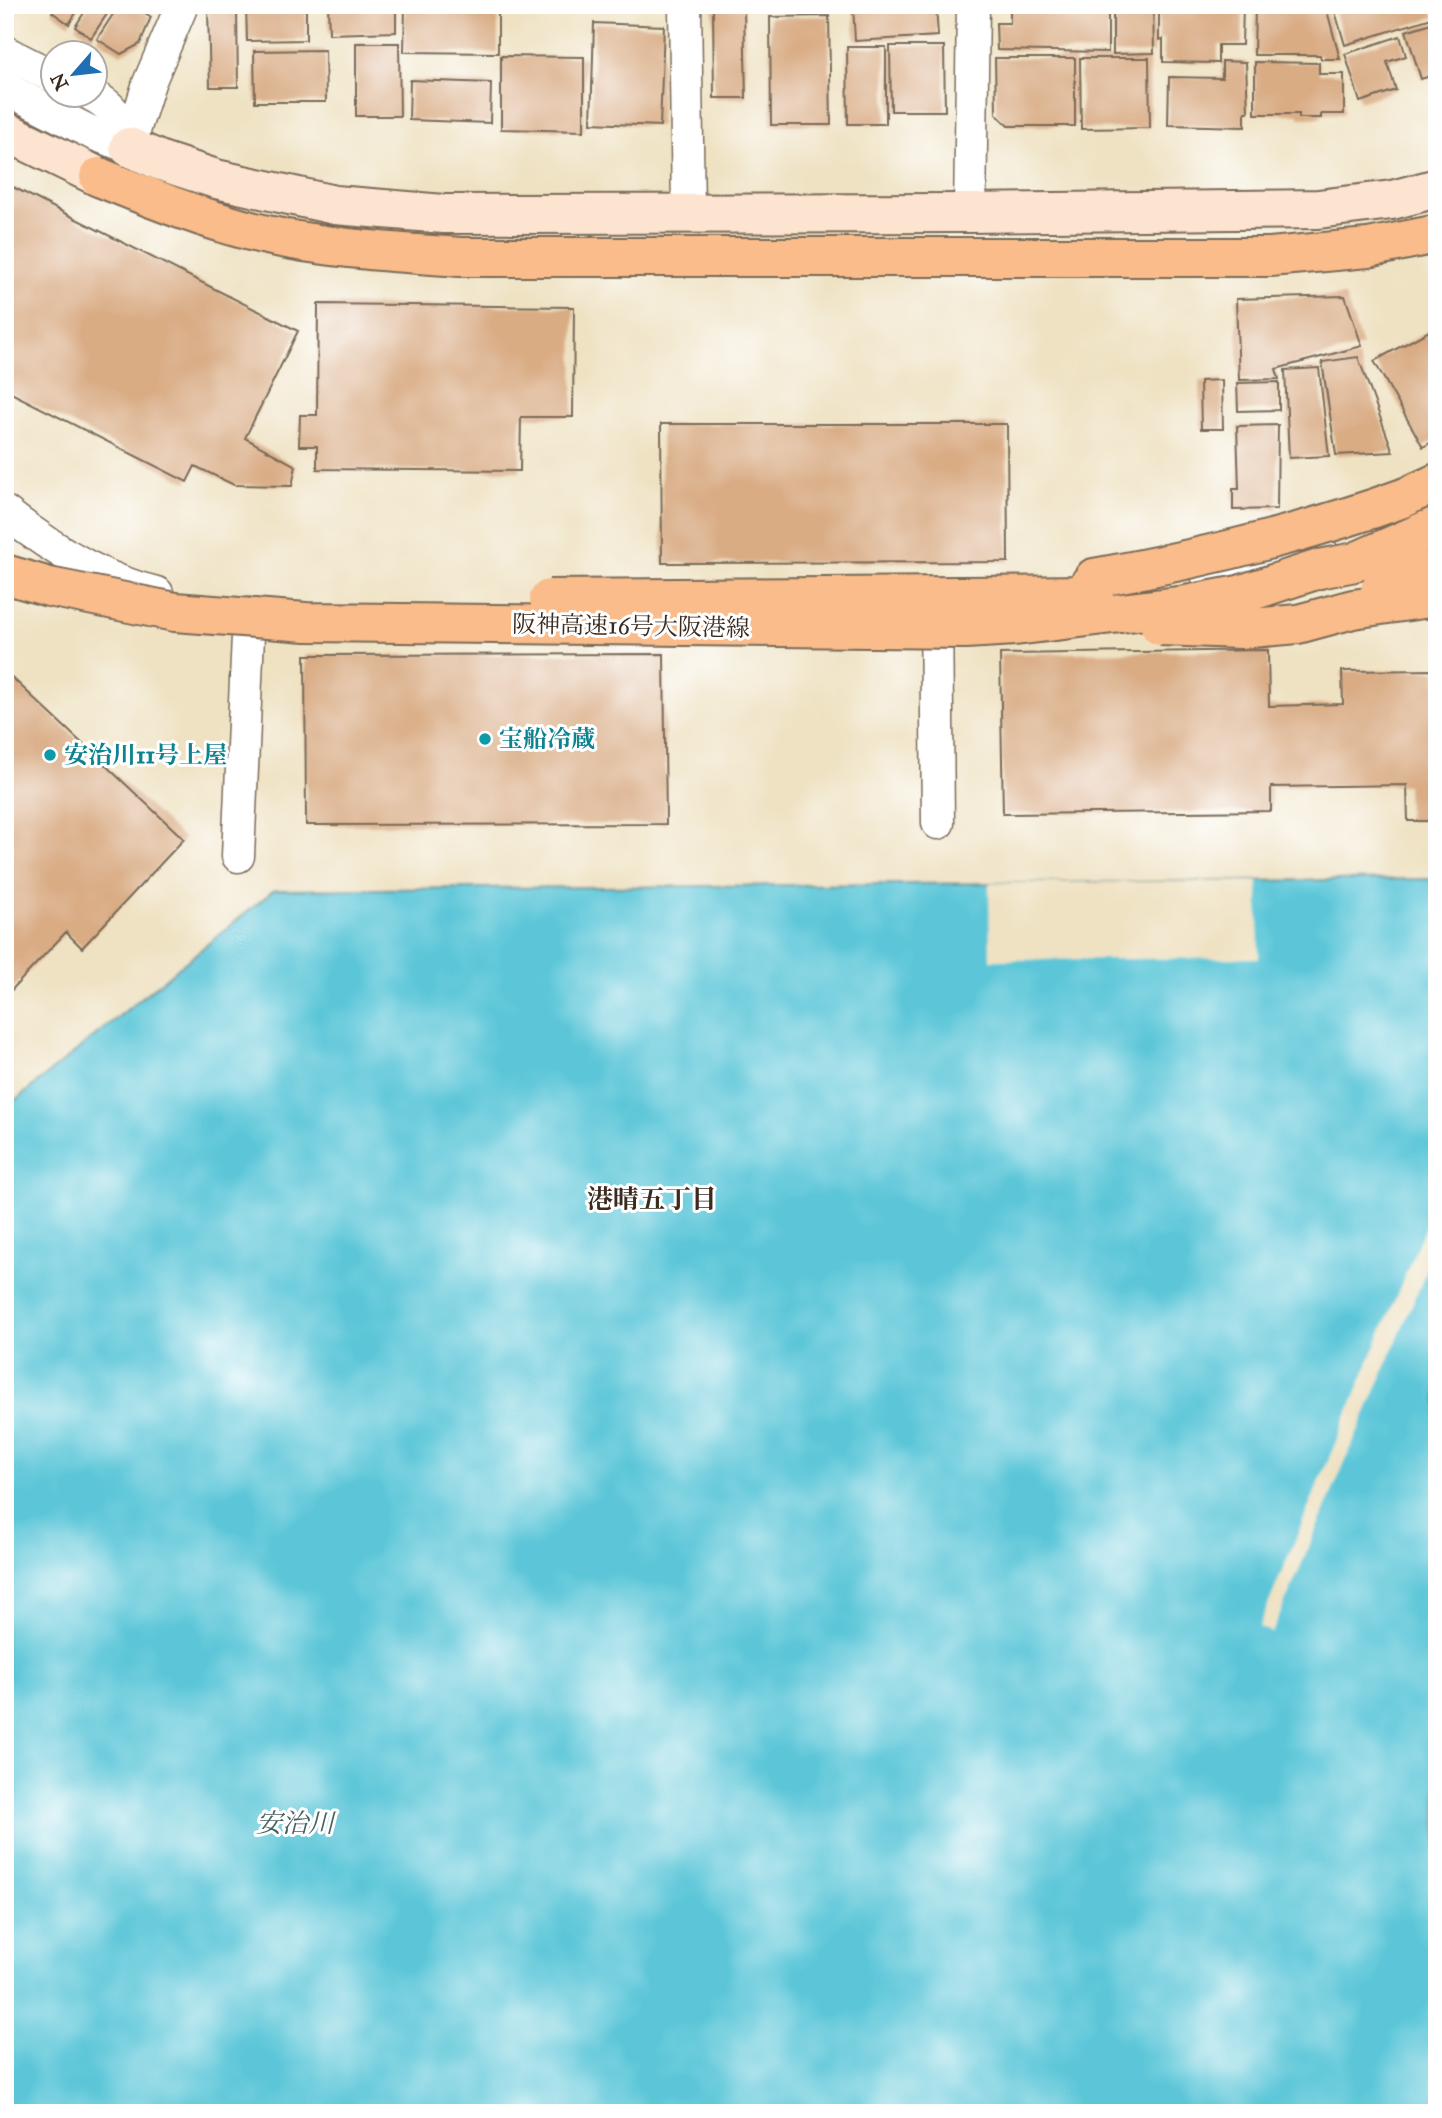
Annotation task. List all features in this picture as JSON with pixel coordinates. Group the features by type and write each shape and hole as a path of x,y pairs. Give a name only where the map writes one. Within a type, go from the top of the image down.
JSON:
{"highway":[{"path":"99,177 202,215 267,235 353,248 460,257 1270,257 1368,248 1437,234"},
{"path":"630,625 758,614 891,614 994,610 1079,599 1094,578 1217,553 1310,529 1360,514 1437,483"},
{"name":"阪神高速16号大阪港線","path":"5,575 49,587 175,612 306,622 965,629 1015,626 1239,595 1319,569 1355,562 1437,526"},
{"name":"阪神高速16号大阪港線","path":"5,554 55,570 175,591 302,598 438,600 873,594 935,601 1177,593 1291,586 1333,581 1386,568 1437,549"},
{"path":"1159,608 1185,618 1210,620 1248,616 1337,601 1386,588 1437,568"},
{"path":"935,601 1174,627 1240,629 1298,624 1353,610 1437,597"}],"street":[{"path":"129,147 149,83 182,5"},
{"path":"685,5 688,212"},
{"path":"970,213 973,5"},
{"path":"5,52 38,69"},
{"path":"5,88 94,134 161,161 216,179 335,205 444,214 1318,209 1392,201 1437,188"},
{"path":"108,103 115,112 129,147"},
{"path":"5,131 99,177"},
{"path":"5,512 37,537 127,586 248,614 657,611 935,601 1377,549 1407,591 1437,603"},
{"path":"935,601 937,823"},
{"path":"238,856 248,614"}],"water":[{"name":"安治川","path":"1437,879 1437,2113 5,2113 5,1109 274,890"}],"pier":[{"path":"1258,881 1259,958 990,960 989,883"},
{"path":"1437,1198 1437,1246 1272,1633 1259,1627"}],"building":[{"path":"57,5 81,5 69,24 52,12"},
{"path":"89,5 113,5 91,38 75,27"},
{"path":"119,5 133,5 151,17 140,44 121,54 108,46 108,38 98,38"},
{"path":"246,5 306,5 306,40 247,41"},
{"path":"328,5 396,5 396,32 329,34"},
{"path":"405,5 498,5 498,53 404,52"},
{"path":"853,5 936,5 938,36 855,41"},
{"path":"1010,5 1108,5 1108,52 997,50 996,23 1010,23"},
{"path":"1113,5 1153,5 1154,53 1113,54"},
{"path":"1159,5 1243,5 1242,45 1218,45 1218,63 1163,62 1163,39 1159,40"},
{"path":"1333,5 1429,5 1435,17 1345,45"},
{"path":"1255,7 1326,7 1340,59 1321,59 1320,55 1254,55"},
{"path":"744,8 746,98 714,98 713,9"},
{"path":"208,10 237,10 238,87 210,87"},
{"path":"829,16 831,125 771,125 770,17"},
{"path":"1435,22 1437,74 1421,79 1406,31"},
{"path":"594,23 664,26 660,126 591,123"},
{"path":"1400,36 1406,56 1387,62 1396,90 1360,102 1345,54"},
{"path":"356,43 399,43 400,116 356,116"},
{"path":"890,46 944,46 945,111 891,111"},
{"path":"847,47 886,47 886,124 848,124"},
{"path":"325,50 326,102 255,102 254,51"},
{"path":"501,56 584,57 584,131 501,129"},
{"path":"995,58 1075,58 1075,126 1008,126 996,114"},
{"path":"1080,58 1149,58 1150,128 1081,129"},
{"path":"1222,61 1246,62 1248,112 1245,112 1245,127 1168,125 1169,77 1222,78"},
{"path":"1255,62 1319,63 1319,74 1344,74 1344,114 1299,118 1299,114 1255,114"},
{"path":"410,80 491,83 490,123 409,120"},
{"path":"5,183 298,331 245,438 296,466 292,486 234,485 195,466 187,482 5,390"},
{"path":"1345,296 1362,346 1276,369 1279,379 1239,380 1236,299"},
{"path":"318,304 574,307 573,417 521,417 520,471 317,469 317,446 299,446 300,415 317,415"},
{"path":"1429,331 1437,345 1437,439 1423,447 1374,361"},
{"path":"1358,357 1393,452 1336,455 1322,362"},
{"path":"1319,368 1329,456 1289,458 1285,370"},
{"path":"1222,380 1223,429 1201,429 1200,381"},
{"path":"1279,382 1279,410 1238,411 1237,383"},
{"path":"661,424 1007,424 1008,562 662,563"},
{"path":"1278,425 1277,509 1233,510 1233,489 1239,489 1237,426"},
{"path":"1268,650 1269,706 1343,704 1342,671 1437,670 1437,821 1408,821 1407,785 1271,787 1271,811 1003,814 1000,654"},
{"name":"宝船冷蔵","path":"664,654 666,824 306,825 305,655"},
{"name":"安治川11号上屋","path":"5,671 184,839 82,948 66,932 5,997"}],"place":[{"name":"宝船冷蔵","path":"485,739"},
{"name":"安治川11号上屋","path":"50,755"}],"district":[{"name":"港晴五丁目","path":"652,1199"}]}
